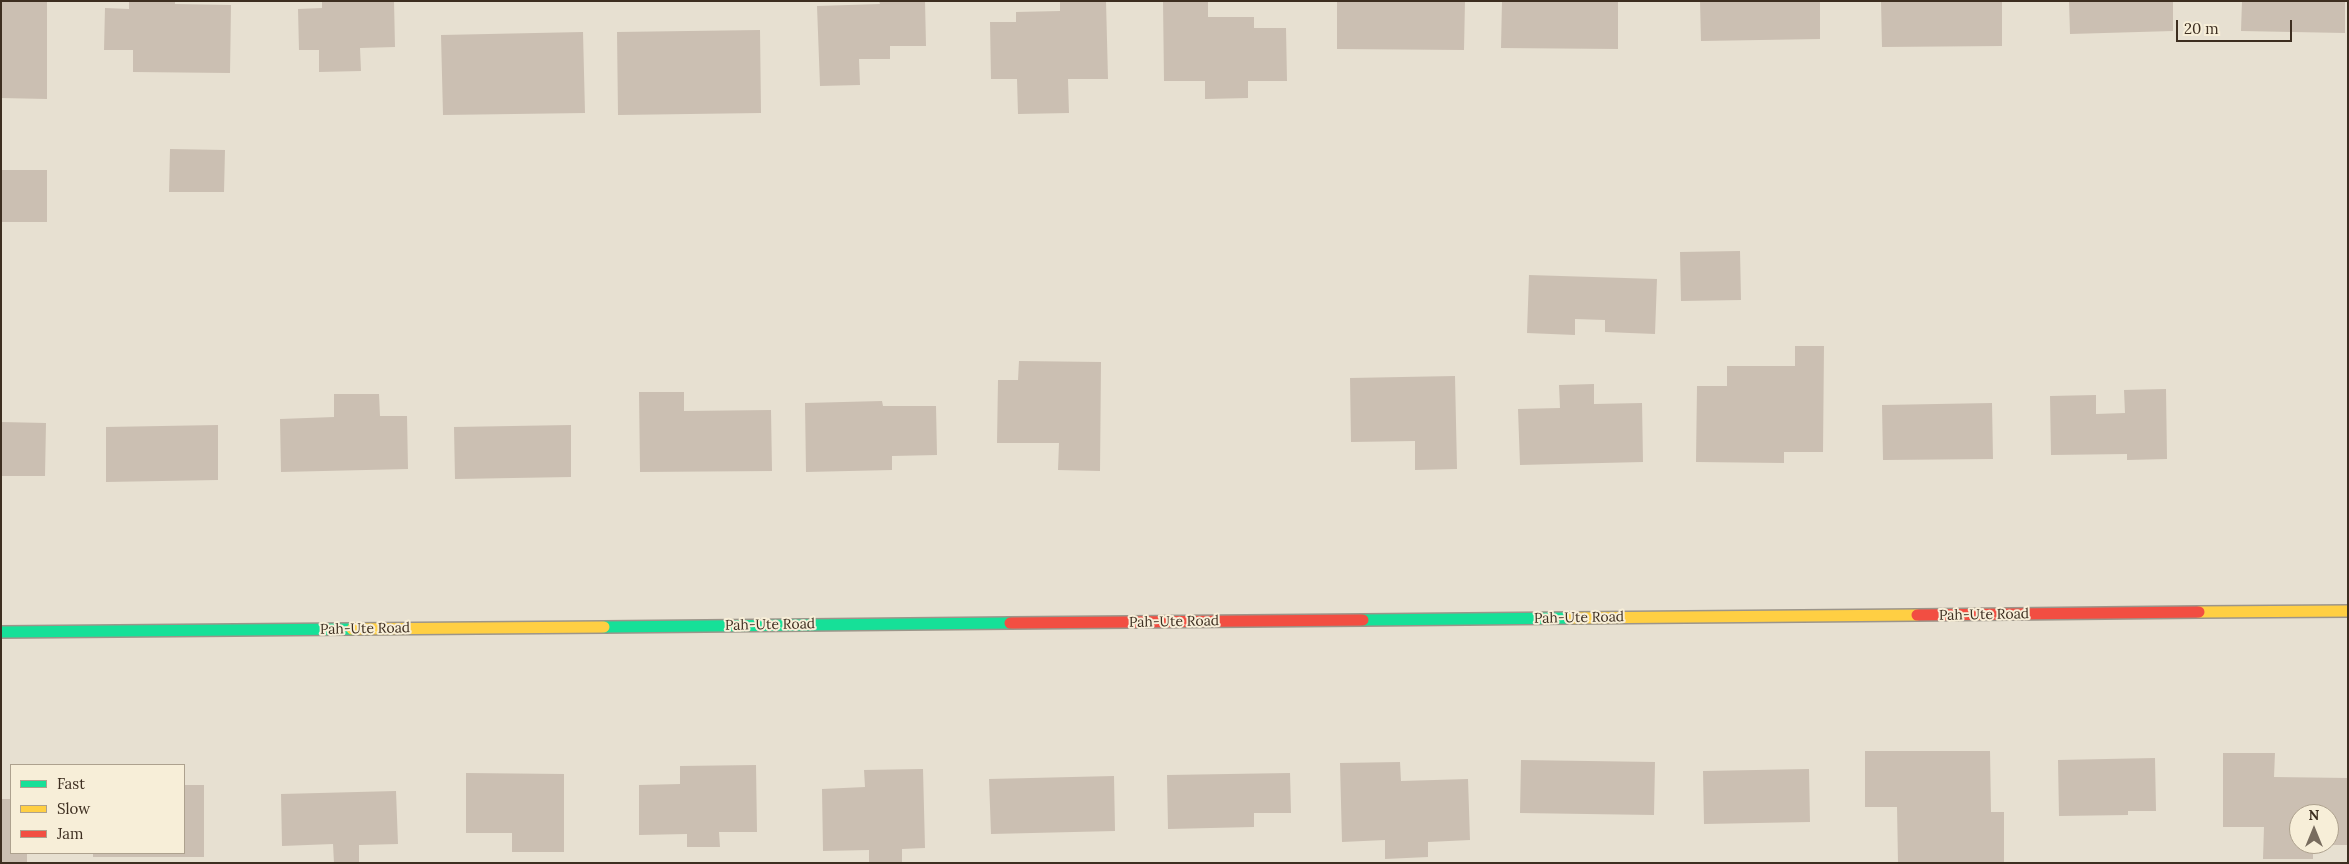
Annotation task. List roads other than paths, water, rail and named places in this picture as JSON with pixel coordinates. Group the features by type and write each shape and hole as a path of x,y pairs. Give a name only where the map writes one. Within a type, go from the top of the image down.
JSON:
{"street":[{"name":"Pah-Ute Road","path":"1,632 2348,611"}]}
